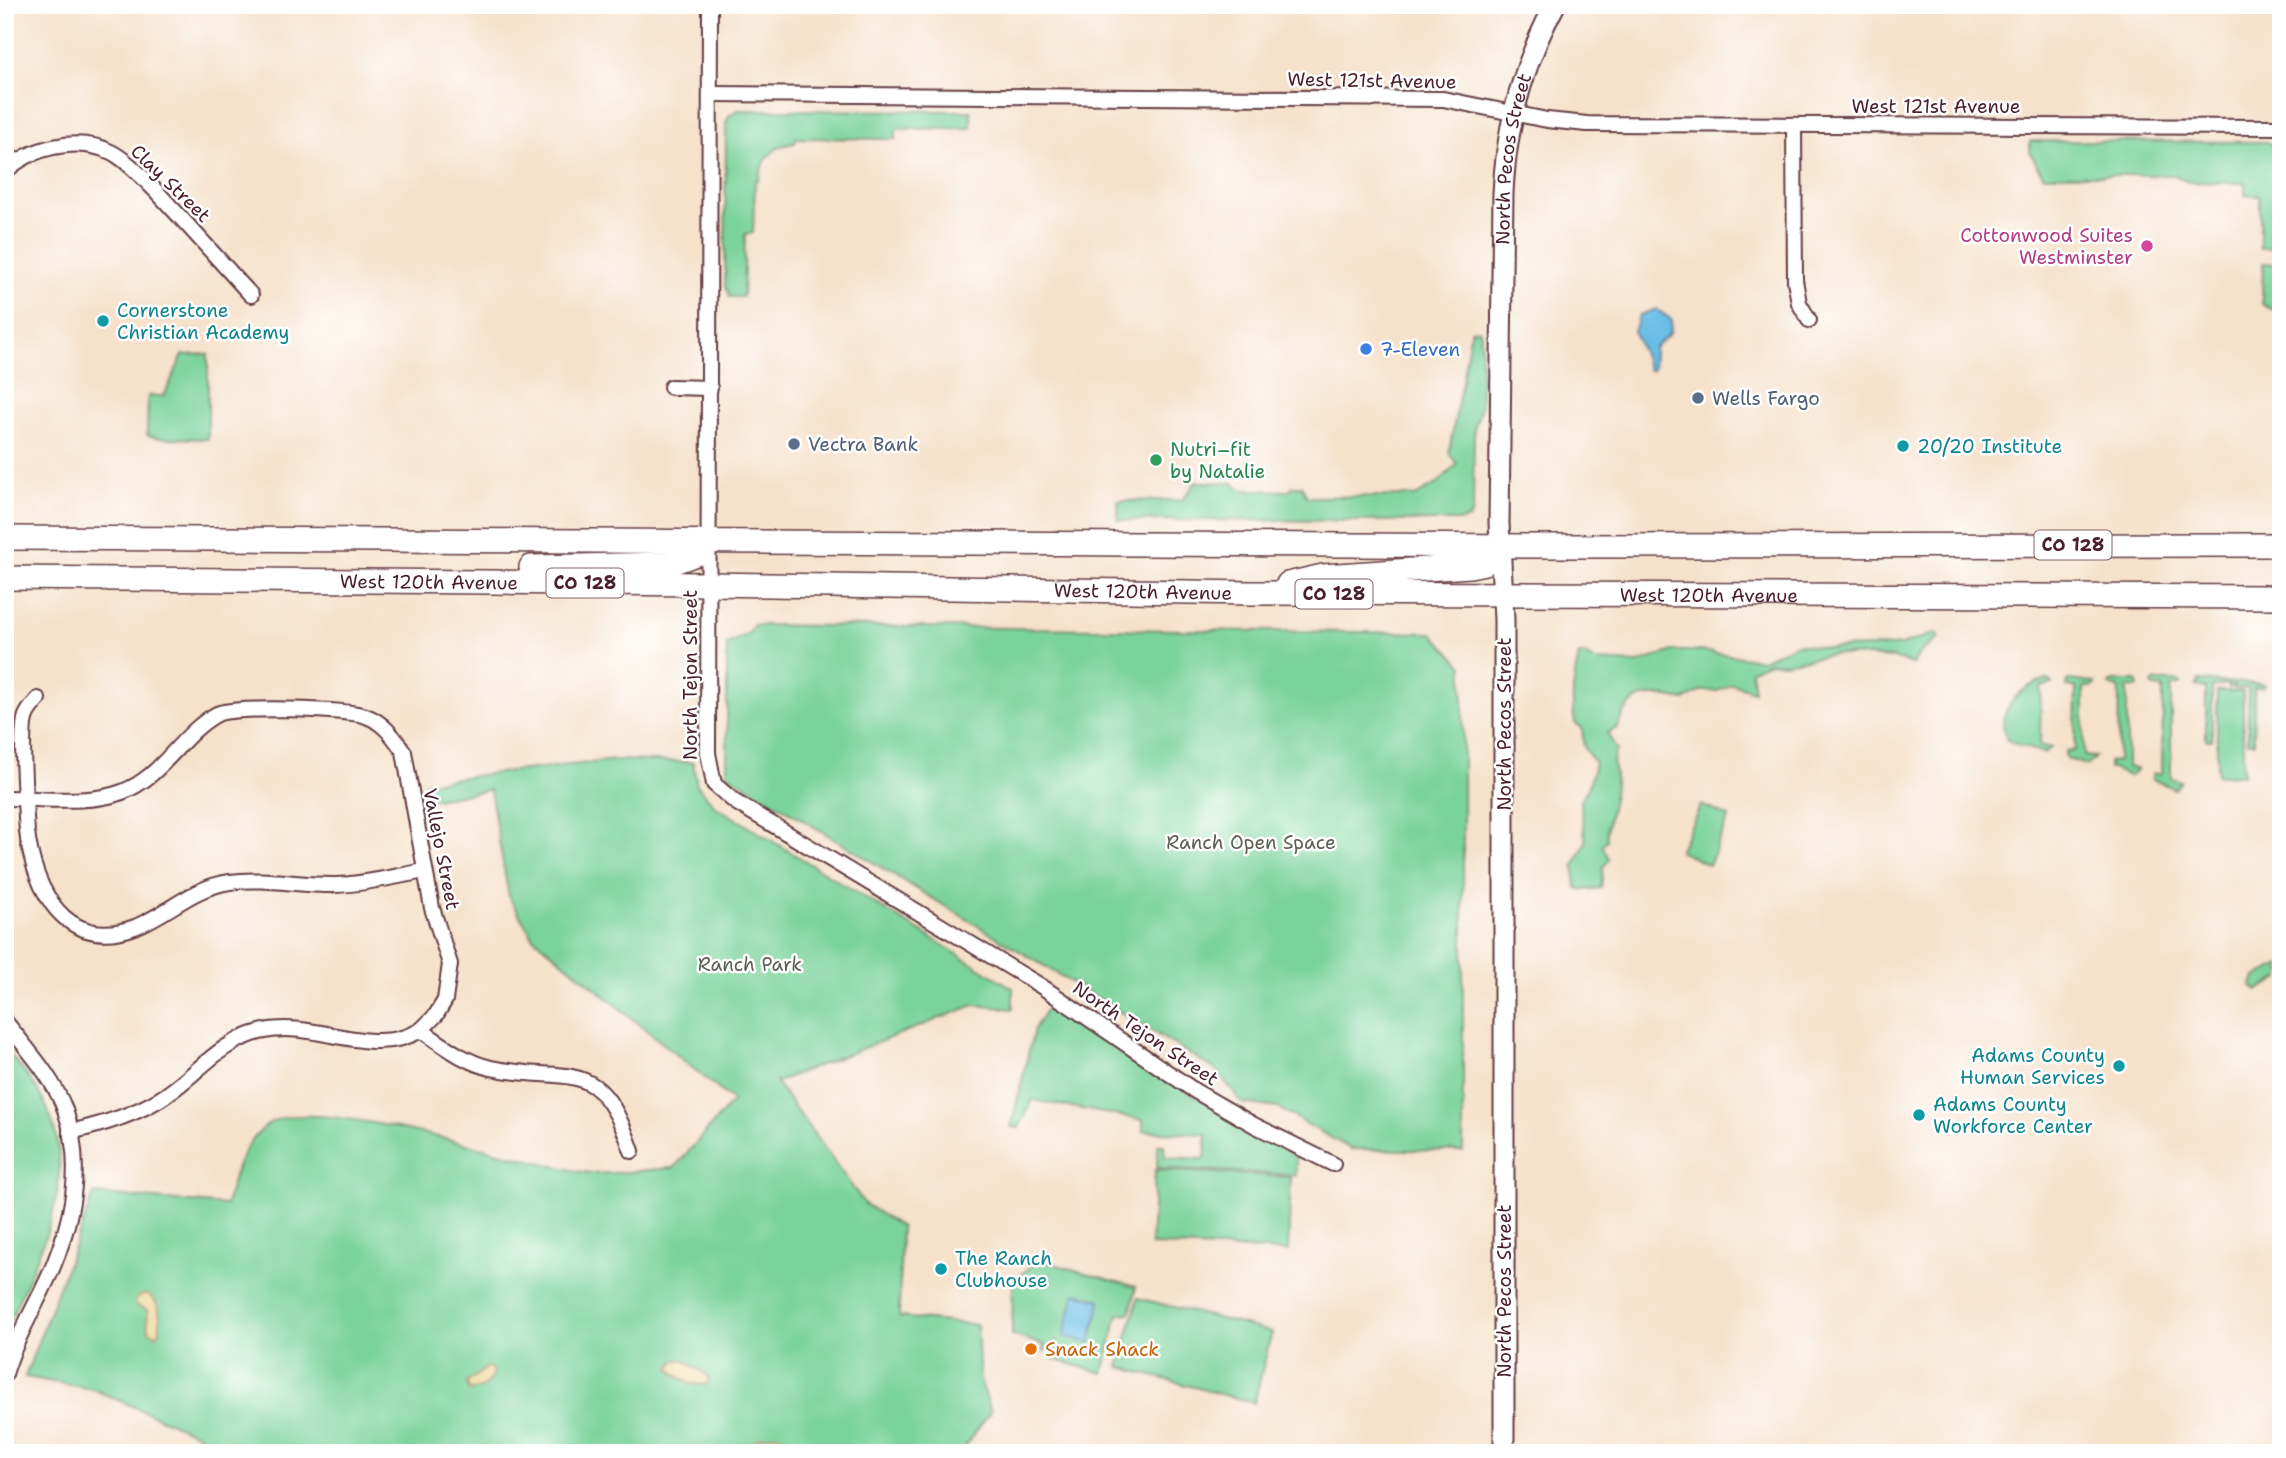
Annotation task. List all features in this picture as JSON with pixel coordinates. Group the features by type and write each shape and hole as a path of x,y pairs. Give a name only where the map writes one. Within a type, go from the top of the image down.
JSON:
{"main road":[{"name":"West 120th Avenue","path":"5,538 1500,546 2281,545"},
{"path":"411,581 498,568 669,564 696,554 710,541"},
{"path":"1250,593 1323,576 1470,566 1485,563 1500,546"},
{"name":"West 120th Avenue","path":"5,578 709,584 1250,593 2281,597"}],"street":[{"name":"North Tejon Street","path":"710,5 710,775 718,789 1041,986 1195,1091 1254,1125 1333,1164"},
{"name":"North Pecos Street","path":"1504,1453 1503,595 1500,546 1503,193 1505,152 1513,113 1532,49 1555,5"},
{"name":"West 121st Avenue","path":"712,94 1443,99 1587,124 2281,127"},
{"path":"1794,125 1795,280 1799,303 1809,320"},
{"name":"Clay Street","path":"5,172 24,157 43,150 86,146 111,152 141,176 251,295"},
{"path":"671,387 710,388"},
{"path":"37,699 24,718 25,798 30,860 44,895 63,915 93,931 114,932 137,926 202,890 229,882 256,880 338,885 425,871"},
{"name":"Vallejo Street","path":"25,798 103,797 126,790 150,777 201,726 224,712 334,711 354,712 373,719 395,739 404,752 432,908 449,955 450,973 445,1000 436,1015 421,1030"},
{"path":"5,798 25,798"},
{"path":"5,1021 65,1108 76,1172 75,1196 69,1219 49,1275 5,1374"},
{"path":"70,1132 118,1119 159,1100 220,1048 247,1036 290,1028 384,1043 407,1038 421,1030 456,1054 478,1064 566,1074 597,1088 615,1106 632,1151"}],"green space":[{"path":"738,110 971,111 971,128 896,129 896,139 796,138 795,143 775,150 766,160 758,180 755,181 753,233 745,234 743,297 730,297 725,285 726,123 729,116"},
{"path":"2030,141 2268,142 2280,152 2279,248 2260,248 2260,196 2245,195 2245,183 2188,182 2175,175 2043,175 2030,152"},
{"path":"2263,263 2279,264 2279,309 2271,309 2262,304"},
{"path":"1479,329 1481,406 1474,429 1473,511 1469,519 1118,520 1118,501 1182,500 1196,482 1234,483 1242,490 1288,491 1293,486 1302,486 1307,497 1415,496 1437,484 1457,464 1449,453 1471,330"},
{"path":"208,354 208,439 158,438 147,435 148,396 164,396 183,355"},
{"name":"Ranch Open Space","path":"754,625 1432,633 1463,666 1463,1151 1351,1149 1278,1108 1242,1103 1216,1070 727,774 727,644 749,633"},
{"path":"1936,633 1939,635 1938,639 1919,653 1913,664 1893,658 1834,654 1785,663 1769,662 1751,670 1754,691 1732,684 1718,691 1701,691 1685,700 1651,696 1635,700 1622,715 1617,728 1607,733 1617,750 1613,760 1615,785 1607,840 1602,845 1609,859 1603,868 1601,888 1582,890 1576,887 1574,866 1586,842 1580,802 1589,786 1595,763 1584,748 1582,728 1575,723 1573,689 1579,655 1585,655 1595,661 1638,663 1673,651 1702,651 1762,660 1797,644 1828,648 1881,647 1901,645"},
{"path":"2049,680 2053,684 2041,687 2040,745 2051,748 2044,753 2009,742 2003,722 2012,702 2019,693 2029,687"},
{"path":"2068,680 2095,683 2093,687 2084,687 2084,756 2095,757 2087,765 2067,759 2065,755 2066,751 2075,750 2076,687 2067,687"},
{"path":"2112,681 2137,681 2138,687 2127,688 2127,767 2137,769 2130,776 2109,768 2109,762 2118,761 2119,688 2109,685"},
{"path":"2156,681 2177,681 2181,684 2171,687 2171,778 2181,781 2175,789 2152,779 2152,774 2162,773 2163,688 2154,687 2152,684"},
{"path":"2199,681 2265,684 2264,687 2254,688 2254,742 2248,742 2248,688 2234,688 2234,685 2229,688 2228,684 2212,687 2212,740 2206,740 2206,688 2196,686"},
{"path":"2217,691 2243,691 2243,775 2217,775"},
{"name":"Ranch Park","path":"615,760 693,762 697,785 715,806 1013,988 1013,1009 974,1005 776,1082 865,1204 901,1227 899,1317 977,1325 980,1380 991,1411 960,1453 240,1453 93,1389 25,1377 94,1194 226,1205 245,1150 270,1123 294,1116 373,1123 583,1172 616,1173 674,1168 733,1101 533,937 509,897 490,790 428,800 425,783"},
{"path":"1701,805 1729,817 1709,865 1679,851"},
{"path":"2281,965 2281,978 2258,990 2251,986 2256,977"},
{"path":"1052,1009 1296,1157 1296,1175 1157,1168 1158,1145 1164,1145 1165,1157 1205,1159 1207,1134 1143,1131 1143,1120 1032,1100 1019,1128 1011,1127 1034,1029 1046,1010"},
{"path":"5,1048 38,1091 53,1123 59,1154 58,1185 52,1215 5,1334"},
{"path":"1155,1170 1291,1177 1288,1251 1151,1245"},
{"path":"1039,1260 1136,1287 1130,1313 1118,1314 1103,1373 1053,1359 1057,1341 1043,1351 1044,1345 1012,1335 1013,1281"},
{"path":"1138,1298 1272,1332 1254,1403 1119,1367"}],"sand":[{"path":"146,1294 158,1305 160,1331 156,1335 148,1330 147,1310 135,1305 137,1297"},
{"path":"675,1360 685,1360 704,1373 709,1378 707,1384 691,1383 677,1376 670,1368"},
{"path":"488,1367 493,1371 492,1377 483,1387 469,1391 467,1382"},
{"path":"777,1434 784,1438 782,1448 763,1453 737,1453 759,1438"}],"water":[{"path":"1656,309 1672,320 1670,333 1654,348 1653,370 1649,370 1634,331 1640,315"},
{"path":"1075,1293 1101,1300 1090,1343 1064,1336"}],"place":[{"name":"Cottonwood Suites Westminster","path":"2147,246"},
{"name":"Cornerstone Christian Academy","path":"103,321"},
{"name":"7-Eleven","path":"1366,349"},
{"name":"Wells Fargo","path":"1698,398"},
{"name":"Vectra Bank","path":"794,444"},
{"name":"20/20 Institute","path":"1903,446"},
{"name":"Nutri–fit by Natalie","path":"1156,460"},
{"name":"Adams County Human Services","path":"2119,1066"},
{"name":"Adams County Workforce Center","path":"1919,1115"},
{"name":"The Ranch Clubhouse","path":"941,1269"},
{"name":"Snack Shack","path":"1031,1349"}]}
